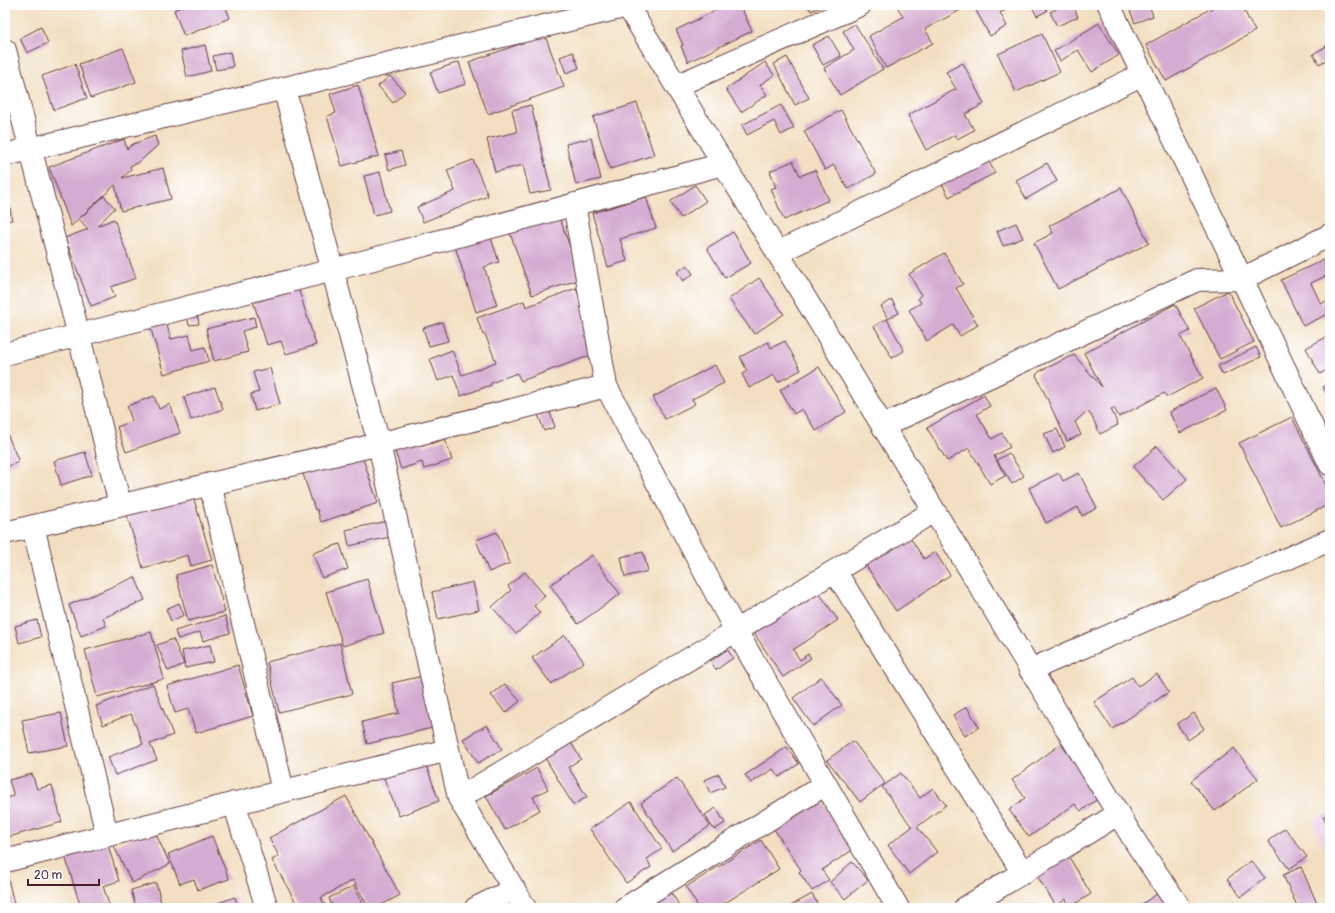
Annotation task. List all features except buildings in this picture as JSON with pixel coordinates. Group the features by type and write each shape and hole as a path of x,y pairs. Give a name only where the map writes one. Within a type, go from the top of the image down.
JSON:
{"street":[{"path":"676,86 860,5"},
{"path":"1109,5 1330,464"},
{"path":"5,155 627,6 1118,814 1180,908"},
{"path":"5,50 79,336 120,505"},
{"path":"778,253 1143,74"},
{"path":"284,88 379,444 459,798 525,908"},
{"path":"5,354 333,270 723,164"},
{"path":"574,204 606,386 736,631 898,908"},
{"path":"882,426 1197,280 1242,279 1330,235"},
{"path":"5,533 379,444 606,386"},
{"path":"210,484 283,791"},
{"path":"459,798 934,511"},
{"path":"33,526 107,835"},
{"path":"1030,670 1330,540"},
{"path":"835,571 1023,873"},
{"path":"5,861 448,750"},
{"path":"625,908 826,784"},
{"path":"234,804 267,908"},
{"path":"965,908 1118,814"},
{"path":"476,908 514,889"}],"shaded area":[{"path":"1330,813 1330,861 1312,821"}]}
